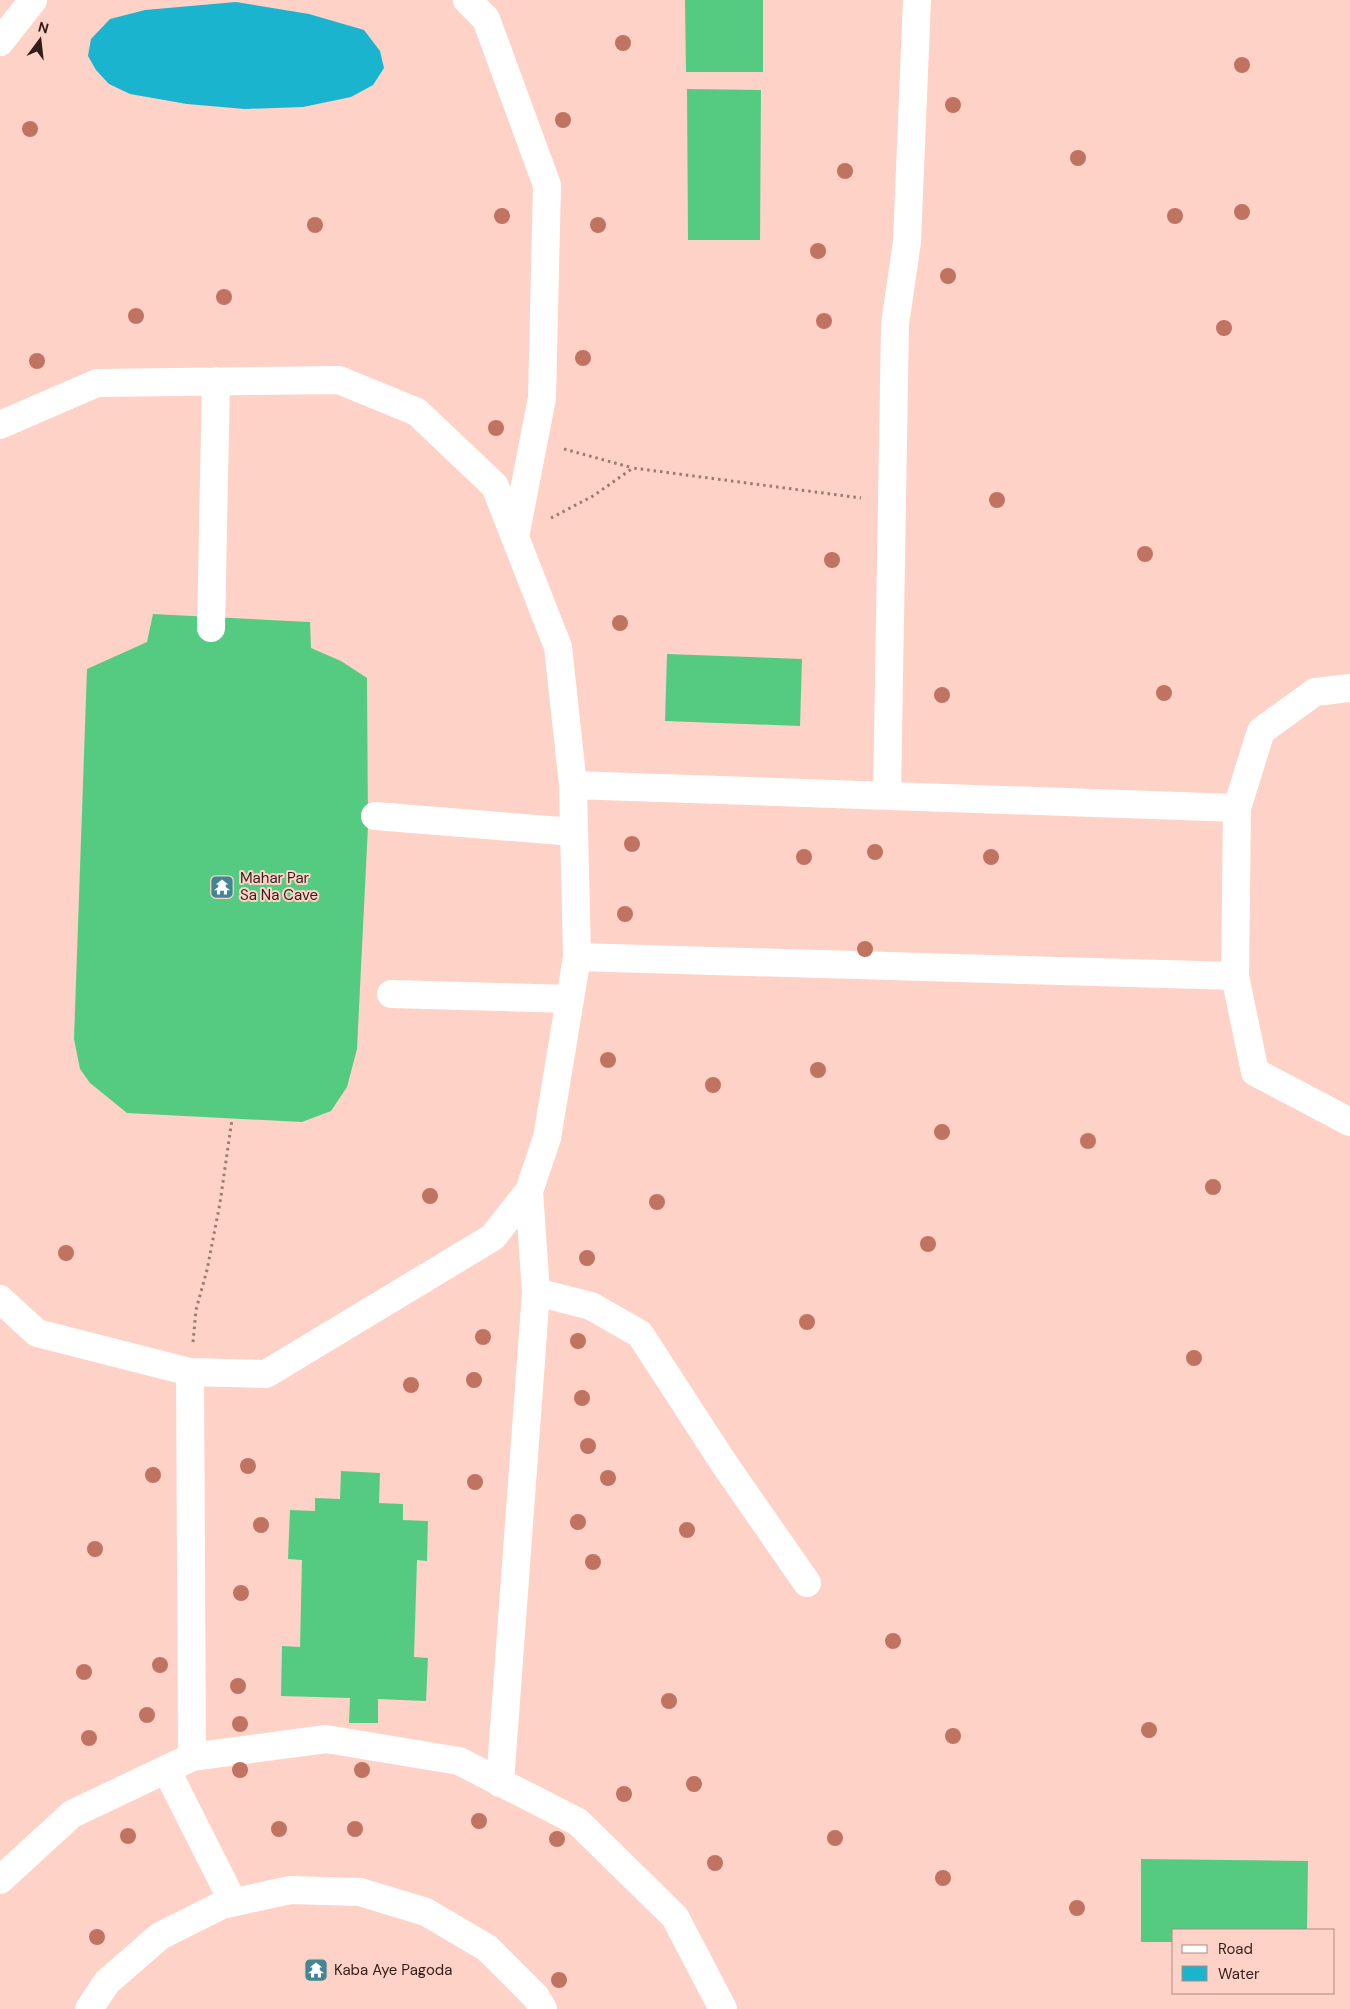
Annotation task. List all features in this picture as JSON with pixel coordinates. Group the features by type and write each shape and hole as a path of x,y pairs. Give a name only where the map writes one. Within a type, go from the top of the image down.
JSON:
{"lane":[{"path":"0,42 33,0"},
{"path":"467,0 486,19 547,185 542,398 515,536"},
{"path":"887,795 895,324 907,242 917,0"},
{"path":"0,425 97,383 339,380 418,412 495,486 558,647 573,785 577,957 547,1138 529,1191 493,1237 266,1374 190,1372 37,1333 0,1298"},
{"path":"211,628 216,381"},
{"path":"1350,688 1315,692 1261,731 1237,808 1235,976 1255,1072 1350,1122"},
{"path":"573,785 1237,808"},
{"path":"375,816 574,832"},
{"path":"577,957 1235,976"},
{"path":"391,994 570,999"},
{"path":"500,1783 536,1292 529,1191"},
{"path":"536,1292 590,1306 640,1334 724,1462 807,1582"},
{"path":"190,1372 192,1757"},
{"path":"0,1880 72,1814 192,1757 326,1739 459,1761 578,1822 675,1917 723,2009"},
{"path":"166,1769 234,1902"},
{"path":"89,2009 107,1982 160,1936 222,1905 290,1890 360,1892 426,1912 487,1948 536,1997 543,2009"}],"path":[{"path":"535,441 634,468 892,502"},
{"path":"515,536 593,496 634,468"},
{"path":"190,1372 196,1310 207,1270 220,1204 232,1119"}],"water":[{"path":"236,2 309,14 364,30 380,51 384,68 373,85 351,97 303,107 245,109 187,104 130,94 109,84 96,70 88,56 91,39 110,19 145,10"}],"building":[{"path":"685,0 763,0 763,72 686,72"},
{"path":"687,89 761,90 760,240 688,240"},
{"name":"Mahar Par Sa Na Cave","path":"153,614 310,622 311,648 341,661 367,678 368,826 357,1049 347,1087 331,1111 302,1122 127,1113 90,1083 80,1069 74,1039 87,669 147,642"},
{"path":"667,654 802,659 800,726 665,721"},
{"path":"341,1471 380,1473 379,1503 403,1504 403,1520 428,1521 427,1561 417,1560 414,1657 428,1658 426,1701 378,1699 378,1723 349,1723 350,1698 281,1696 282,1646 300,1647 302,1560 288,1559 290,1510 315,1511 315,1498 340,1499"},
{"path":"1141,1859 1308,1861 1307,1929 1172,1929 1172,1942 1141,1942"}],"place":[{"name":"Mahar Par Sa Na Cave","path":"222,887"},
{"name":"Kaba Aye Pagoda","path":"316,1970"}]}
